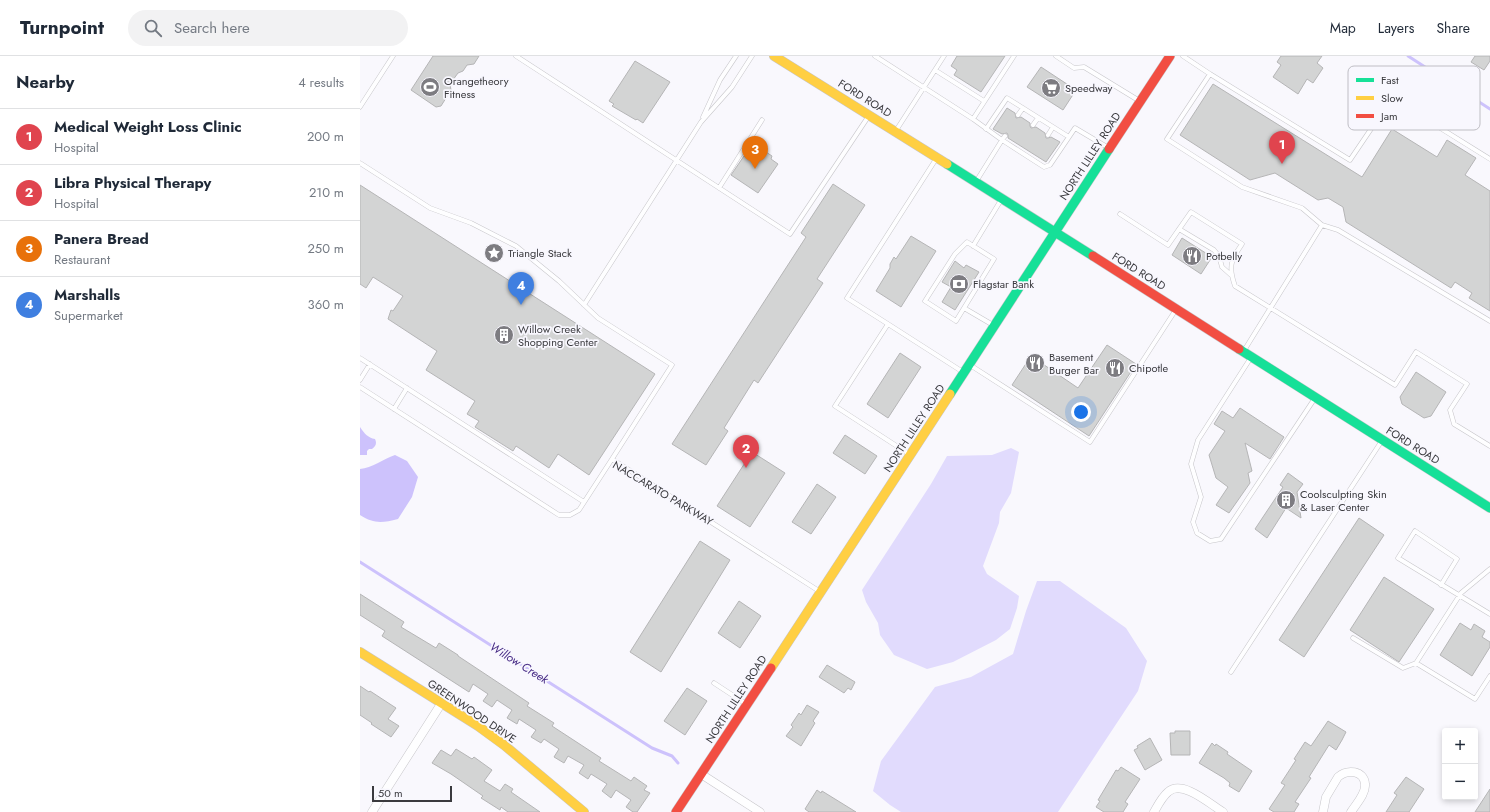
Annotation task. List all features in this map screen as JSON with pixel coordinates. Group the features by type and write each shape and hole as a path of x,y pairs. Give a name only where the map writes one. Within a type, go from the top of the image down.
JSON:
{"street":[{"name":"FORD ROAD","path":"774,56 1056,232 1490,508"},
{"name":"NORTH LILLEY ROAD","path":"676,812 995,327 1109,148 1170,56"},
{"name":"GREENWOOD DRIVE","path":"360,652 478,726 504,745 584,812"},
{"path":"372,812 441,704"},
{"path":"1323,812 1326,797 1338,777 1341,774 1350,771 1359,774 1363,778 1365,784 1361,796 1351,812"},
{"path":"701,774 760,812"},
{"path":"1154,812 1166,793 1171,789 1178,787 1186,789 1222,812"}],"lane":[{"path":"360,107 393,56"},
{"path":"516,56 790,234 869,114"},
{"path":"701,122 720,80 736,56"},
{"path":"584,305 701,122 732,87 752,56"},
{"path":"874,56 924,87 986,129 1034,157 1044,167 1050,164 1075,128 1109,148"},
{"path":"896,131 944,56"},
{"path":"973,119 1014,56"},
{"path":"1056,56 1074,68 1084,67 1141,101"},
{"path":"1182,56 1350,160 1370,130"},
{"path":"935,70 984,101"},
{"path":"1210,74 1167,139 1242,187 1302,208 1322,225 1338,230 1490,321"},
{"path":"986,129 1007,98 1069,137"},
{"path":"1018,115 1023,108"},
{"path":"1033,125 1038,118"},
{"path":"719,188 762,120"},
{"path":"1048,135 1053,127"},
{"path":"1443,130 1490,159"},
{"path":"976,182 1003,138"},
{"path":"937,157 847,298 888,324 967,369 1008,389 1090,442 1176,309"},
{"path":"360,163 430,208 471,224 516,246 559,281 598,318 672,365 612,459"},
{"path":"973,246 1002,198"},
{"path":"1120,214 1168,245 1190,212 1242,244 1232,258 1231,275 1235,286 1395,385 1416,352 1467,384 1450,410 1454,424 1490,446"},
{"path":"1243,351 1322,225"},
{"path":"1179,229 1214,250 1219,256 1222,267 1231,275"},
{"path":"967,242 973,246 994,259 956,321 925,301 955,254 967,242"},
{"path":"964,308 995,327"},
{"path":"888,324 835,406 911,455"},
{"path":"1252,357 1198,440 1191,464 1201,497 1193,522 1197,533 1210,541 1221,539 1316,398"},
{"path":"360,358 584,502"},
{"path":"360,380 370,364"},
{"name":"NACCARATO PARKWAY","path":"360,387 559,515 564,516 574,514 579,510 612,459 821,592"},
{"path":"394,409 407,388"},
{"path":"1231,672 1382,440"},
{"path":"1441,585 1457,559 1415,531 1398,558 1441,585 1459,596 1490,614"},
{"path":"1353,638 1404,668 1416,663 1459,596 1490,569"},
{"path":"1416,663 1475,699 1490,676"},
{"path":"714,683 746,705"}],"shaded area":[{"path":"360,427 366,435 376,440 375,446 367,451 367,455 360,455"},
{"path":"1011,448 1019,452 1011,493 1000,512 999,523 983,566 987,574 1019,596 1017,608 1010,629 996,640 953,662 927,669 894,655 880,635 878,623 866,602 862,590 931,484 947,456 992,455"},
{"path":"395,455 407,461 418,477 412,497 398,519 383,522 370,520 360,515 360,469 369,467"},
{"path":"1037,581 1060,581 1126,628 1147,661 1138,691 1058,812 901,812 873,791 881,761 935,687 971,677 1013,654"}],"building":[{"path":"433,56 479,56 474,64 467,65 463,71 458,73 450,84 451,90 441,106 436,107 411,90"},
{"path":"957,56 1005,56 981,92 954,75 957,70 951,66"},
{"path":"1281,56 1322,56 1317,63 1323,68 1313,83 1307,79 1298,94 1273,77 1281,65 1277,62"},
{"path":"1475,56 1490,56 1490,61 1484,70 1480,66 1471,62"},
{"path":"635,61 670,82 643,123 612,106 614,104 609,101"},
{"path":"1041,67 1076,90 1063,110 1027,87"},
{"path":"1213,84 1362,177 1391,130 1437,157 1447,140 1476,158 1465,175 1490,191 1490,311 1469,298 1472,293 1455,282 1451,288 1346,222 1343,207 1328,198 1318,200 1275,173 1250,180 1180,135"},
{"path":"1007,108 1015,113 1016,118 1021,117 1030,123 1031,128 1036,127 1045,133 1046,138 1051,137 1060,142 1046,162 1008,138 1007,133 1002,134 993,129"},
{"path":"757,146 772,156 771,159 778,164 758,193 731,175 744,156 748,159"},
{"path":"833,184 865,205 817,279 823,283 758,383 754,380 724,428 728,431 706,465 672,444 806,237 801,233"},
{"name":"Willow Creek Shopping Center","path":"360,185 655,374 589,475 558,454 549,468 516,446 513,451 475,427 479,421 467,414 475,401 426,370 437,351 388,319 391,310 393,311 403,296 373,277 366,288 360,284"},
{"path":"911,236 936,251 901,307 876,291 890,268 890,264 894,257 896,259"},
{"name":"Potbelly","path":"1182,238 1212,257 1201,274 1172,255"},
{"name":"Flagstar Bank","path":"955,261 964,268 966,265 979,272 955,310 942,302 951,287 942,282"},
{"path":"1107,345 1136,364 1089,436 1012,385 1031,356 1078,388"},
{"path":"900,353 921,367 888,418 867,404"},
{"path":"1416,372 1446,392 1431,416 1424,418 1402,404 1400,397"},
{"path":"1240,408 1284,437 1270,459 1245,443 1252,471 1248,473 1250,483 1229,513 1216,505 1228,487 1216,478 1209,455 1225,431 1214,424 1222,411 1233,418"},
{"path":"845,435 877,456 865,474 833,453"},
{"path":"752,452 785,473 750,527 717,506"},
{"name":"Coolsculpting Skin & Laser Center","path":"1288,473 1303,484 1297,492 1301,518 1286,508 1267,538 1255,529 1283,487 1280,485"},
{"path":"817,484 836,497 811,534 792,522"},
{"path":"1359,518 1384,535 1304,657 1279,640"},
{"path":"700,541 730,560 661,672 630,652"},
{"path":"1384,577 1434,609 1399,662 1350,630"},
{"path":"360,594 404,622 401,627 436,648 439,643 529,703 527,706 554,723 552,726 601,758 599,761 631,781 634,777 647,786 644,790 650,793 637,812 633,812 626,807 631,800 616,790 611,798 602,791 607,784 591,774 588,779 579,773 584,765 568,756 564,763 554,757 559,749 544,739 541,743 531,737 536,730 519,719 517,724 507,718 512,710 497,700 492,707 483,701 488,694 473,684 469,692 382,636 385,631 360,615"},
{"path":"739,601 761,616 740,648 718,633"},
{"path":"1460,623 1471,630 1474,624 1485,631 1482,637 1490,642 1490,647 1472,676 1440,655"},
{"path":"827,665 855,682 851,690 848,688 844,693 819,677"},
{"path":"360,686 396,708 388,719 399,726 391,737 360,715"},
{"path":"687,688 707,701 685,735 664,721"},
{"path":"807,705 819,712 813,721 815,723 801,746 786,736 793,727 791,725 799,713 801,715"},
{"path":"1328,721 1346,732 1336,750 1329,745 1309,777 1311,778 1295,802 1299,804 1294,812 1274,812 1269,809 1285,785 1281,783 1296,760 1294,759 1305,742 1311,746"},
{"path":"1175,731 1190,731 1190,755 1171,755 1170,733 1175,733"},
{"path":"1150,738 1162,760 1145,770 1134,750 1138,748 1137,746"},
{"path":"1212,743 1228,752 1227,754 1252,771 1239,792 1229,786 1230,783 1224,778 1199,763"},
{"path":"456,749 472,759 474,757 492,770 484,781 500,791 505,784 513,789 511,792 540,812 508,812 501,807 500,810 481,798 483,796 432,763 441,750 451,756"},
{"path":"1121,767 1140,779 1125,802 1128,804 1123,812 1104,812 1096,807 1100,801 1098,800 1116,770 1118,771"},
{"path":"1406,777 1424,789 1409,812 1386,812 1397,795 1394,793"},
{"path":"1490,789 1490,812 1475,812"},
{"path":"817,790 821,793 822,791 856,812 809,812 805,809"}],"waterway":[{"path":"1408,56 1423,66"},
{"path":"1480,103 1490,109"},
{"name":"Willow Creek","path":"360,562 652,748 672,756 678,763"}],"traffic: fast":[{"path":"950,394 1109,149"},
{"path":"947,164 1093,256"},
{"path":"1239,349 1490,508"}],"traffic: slow":[{"path":"774,56 947,164"},
{"path":"771,668 950,394"},
{"path":"360,652 478,726 504,745 584,812"}],"traffic: jam":[{"path":"1109,149 1170,56"},
{"path":"1093,256 1239,349"},
{"path":"676,812 771,668"}],"place":[{"name":"Orangetheory Fitness","path":"430,87"},
{"name":"Speedway","path":"1051,88"},
{"name":"Medical Weight Loss Clinic","path":"1282,164"},
{"name":"Panera Bread","path":"755,169"},
{"name":"Triangle Stack","path":"494,253"},
{"name":"Potbelly","path":"1192,256"},
{"name":"Flagstar Bank","path":"959,284"},
{"name":"Marshalls","path":"521,305"},
{"name":"Willow Creek Shopping Center","path":"504,335"},
{"name":"Basement Burger Bar","path":"1035,363"},
{"name":"Chipotle","path":"1115,368"},
{"name":"Libra Physical Therapy","path":"746,468"},
{"name":"Coolsculpting Skin & Laser Center","path":"1286,500"}]}
